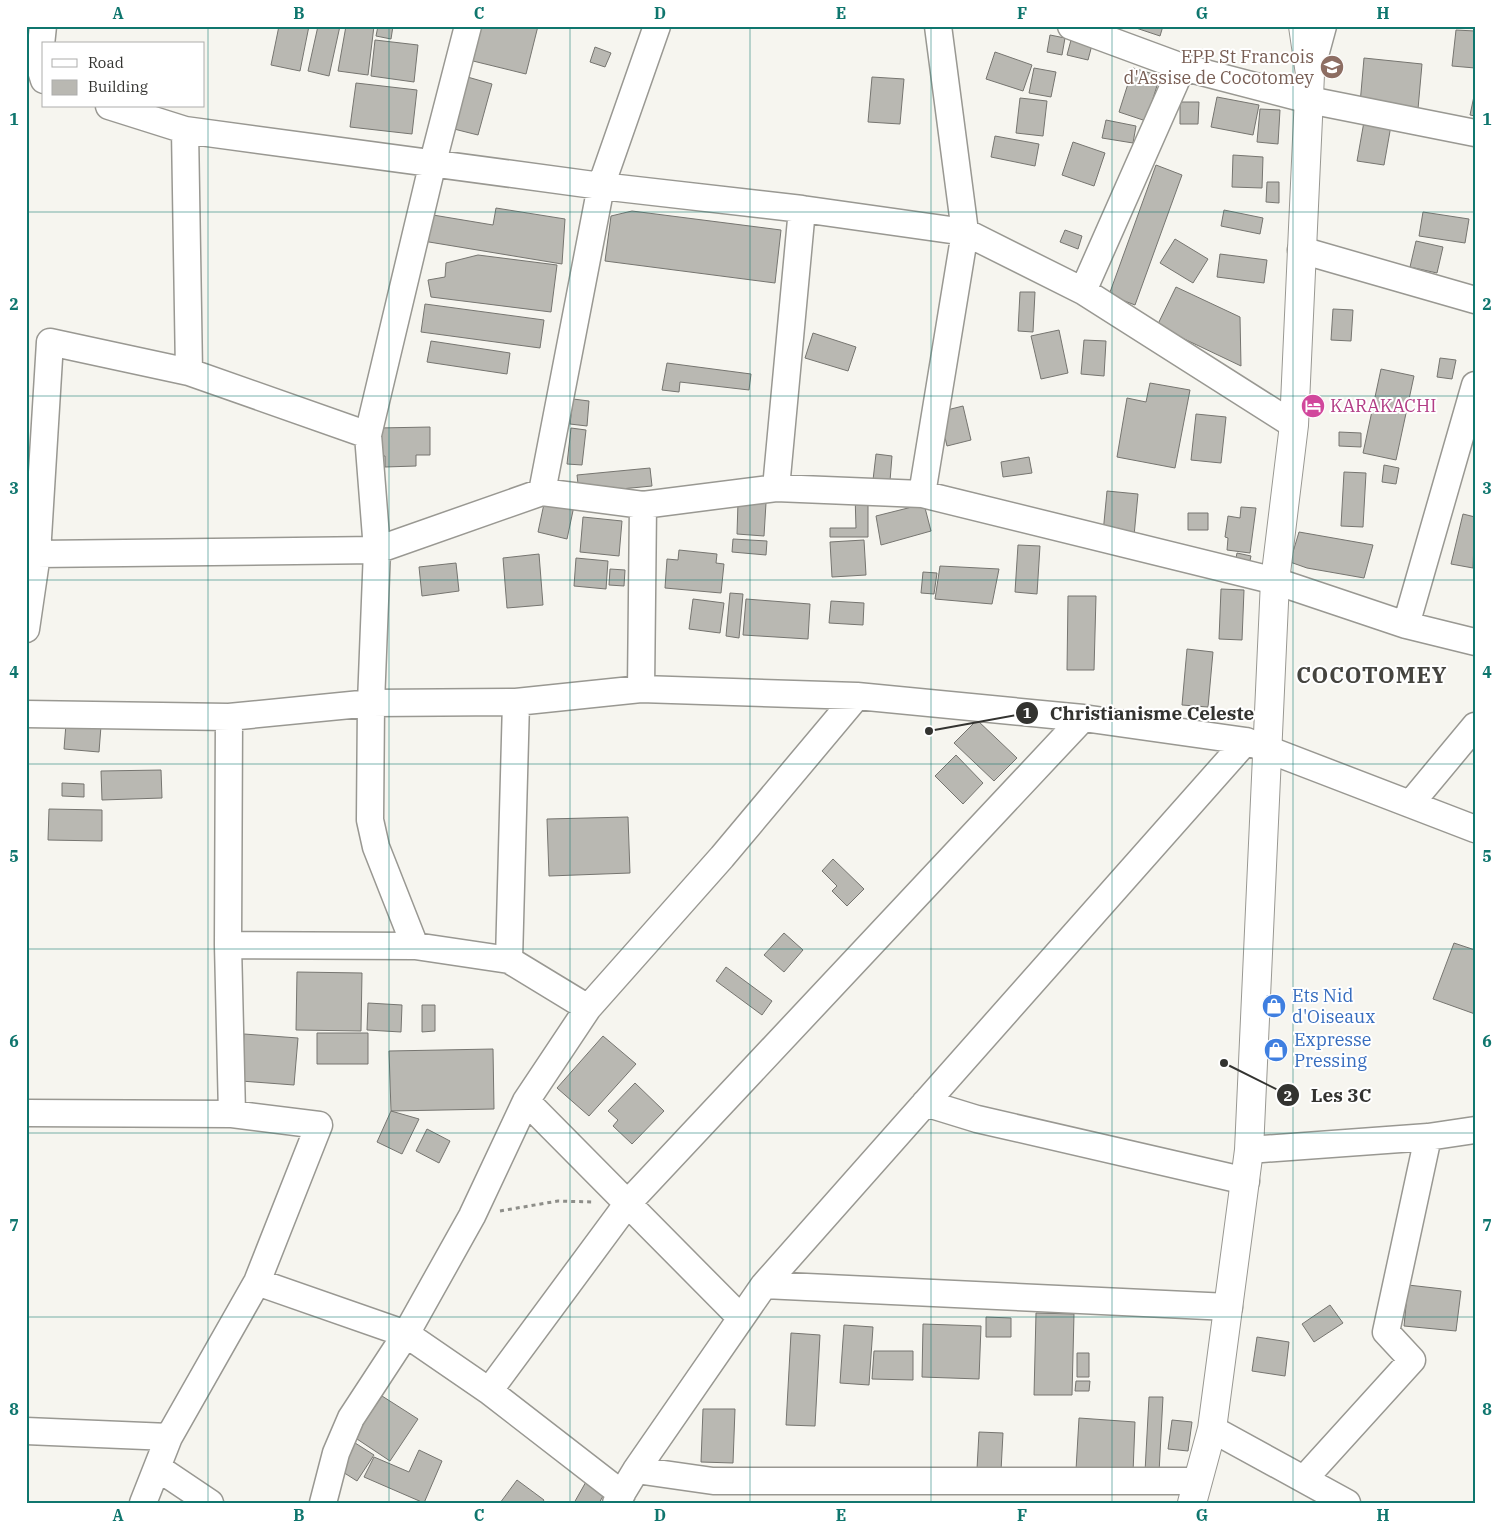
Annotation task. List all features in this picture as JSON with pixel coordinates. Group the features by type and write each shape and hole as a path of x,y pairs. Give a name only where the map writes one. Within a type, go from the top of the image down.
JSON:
{"main road":[{"path":"1195,1492 1212,1428 1249,1150 1257,745 1294,425 1310,74 1303,26"}],"street":[{"path":"42,74 39,64 43,26"},
{"path":"415,946 376,847 370,820 370,703 377,550 368,435 433,162 468,26"},
{"path":"542,492 601,186 657,26"},
{"path":"922,494 966,232 938,26"},
{"path":"1071,26 1182,67 1308,100 1475,133"},
{"path":"1310,74 1323,26"},
{"path":"1083,291 1182,67"},
{"path":"115,108 185,130 601,186 802,209 966,232 1083,291 1294,425"},
{"path":"185,130 189,372"},
{"path":"776,488 802,209"},
{"path":"1301,250 1475,300"},
{"path":"26,629 37,554 50,342 189,372 368,435"},
{"path":"1406,625 1475,385"},
{"path":"37,554 377,550 542,492 643,505 776,488 922,494 1275,581 1406,625 1475,642"},
{"path":"641,689 643,505"},
{"path":"26,714 229,717 370,703 516,702 641,689 857,696 1083,718 1257,745 1475,829"},
{"path":"323,1503 336,1453 351,1418 406,1334 472,1216 526,1101 588,1008 722,858 857,696"},
{"path":"509,960 516,702"},
{"path":"229,717 228,945 232,1114"},
{"path":"489,1391 628,1203 1083,718"},
{"path":"1411,803 1475,726"},
{"path":"256,1282 406,1334 489,1391 619,1498 636,1470 764,1285 926,1103 1257,745"},
{"path":"228,945 415,946 509,960 588,1008"},
{"path":"526,1101 740,1318"},
{"path":"926,1103 977,1119 1246,1181"},
{"path":"26,1113 232,1114 319,1125 256,1282 169,1437 143,1503"},
{"path":"1249,1150 1428,1137 1475,1130"},
{"path":"1304,1479 1412,1360 1386,1332 1428,1137"},
{"path":"764,1285 1229,1307"},
{"path":"1212,1428 1347,1503"},
{"path":"26,1431 169,1437"},
{"path":"158,1468 210,1503"},
{"path":"636,1470 713,1492 1195,1492"}],"path":[{"path":"472,1216 558,1201 628,1203"}],"building":[{"path":"279,26 309,26 300,71 271,65"},
{"path":"318,26 340,26 329,76 308,71"},
{"path":"346,26 374,26 368,75 338,71"},
{"path":"378,26 393,26 391,39 376,36"},
{"path":"477,26 538,26 526,74 469,60"},
{"path":"1137,26 1163,26 1160,36 1136,28"},
{"path":"1456,30 1475,31 1475,68 1452,66"},
{"path":"1050,35 1065,38 1062,55 1047,52"},
{"path":"375,40 418,45 414,82 371,76"},
{"path":"1071,40 1092,45 1088,60 1067,55"},
{"path":"595,47 611,53 605,67 590,62"},
{"path":"995,52 1032,65 1023,91 986,79"},
{"path":"1364,58 1422,64 1418,109 1360,104"},
{"path":"1034,68 1056,72 1051,97 1029,93"},
{"path":"1133,68 1160,76 1146,121 1119,112"},
{"path":"464,76 492,84 478,135 450,128"},
{"path":"872,77 904,79 900,124 868,122"},
{"path":"356,83 417,90 412,134 350,127"},
{"path":"1475,96 1475,116 1470,115"},
{"path":"1217,97 1259,105 1253,135 1211,127"},
{"path":"1020,98 1047,101 1043,136 1016,133"},
{"path":"1180,102 1199,102 1198,124 1180,124"},
{"path":"1260,109 1280,110 1278,144 1257,142"},
{"path":"1365,116 1392,120 1384,165 1357,161"},
{"path":"1106,120 1136,126 1133,143 1102,138"},
{"path":"995,136 1039,144 1035,166 991,157"},
{"path":"1073,142 1105,153 1094,186 1062,175"},
{"path":"1233,155 1263,157 1262,188 1232,187"},
{"path":"1156,165 1182,175 1135,305 1109,295"},
{"path":"1267,182 1279,182 1279,203 1266,202"},
{"path":"496,208 565,219 562,264 423,241 427,214 493,225"},
{"path":"1224,210 1263,218 1260,234 1221,226"},
{"path":"632,211 781,230 775,283 605,261 611,216"},
{"path":"1423,212 1469,219 1465,243 1419,236"},
{"path":"1065,230 1082,236 1078,249 1060,242"},
{"path":"1175,239 1208,259 1193,283 1160,263"},
{"path":"1416,241 1443,247 1437,273 1410,267"},
{"path":"1220,254 1267,260 1264,283 1217,277"},
{"path":"478,255 557,265 551,312 431,297 428,280 445,277 446,263"},
{"path":"1176,287 1240,317 1241,366 1157,326"},
{"path":"1020,292 1035,292 1033,332 1018,331"},
{"path":"425,304 544,320 540,348 421,332"},
{"path":"1333,309 1353,310 1351,341 1331,340"},
{"path":"1059,330 1068,373 1041,379 1031,336"},
{"path":"813,333 856,347 848,371 805,358"},
{"path":"1084,340 1106,341 1104,376 1081,374"},
{"path":"431,341 510,353 507,374 427,362"},
{"path":"1440,358 1456,360 1452,379 1437,377"},
{"path":"667,363 751,374 749,390 680,382 679,392 662,390"},
{"path":"1381,369 1414,376 1396,460 1363,453"},
{"path":"1150,383 1190,390 1175,468 1117,457 1127,398 1146,402"},
{"path":"573,399 589,401 587,426 570,424"},
{"path":"963,406 971,440 947,446 939,412"},
{"path":"1196,414 1226,417 1221,463 1191,460"},
{"path":"430,427 430,455 416,455 416,466 385,467 385,456 379,456 378,428"},
{"path":"571,428 586,430 582,465 567,464"},
{"path":"1339,432 1361,433 1361,447 1339,446"},
{"path":"876,454 892,456 890,481 873,480"},
{"path":"1029,457 1032,473 1003,477 1001,462"},
{"path":"1384,465 1399,468 1396,484 1382,482"},
{"path":"650,468 652,486 579,493 577,475"},
{"path":"1344,472 1366,473 1363,527 1341,526"},
{"path":"1107,491 1138,494 1134,536 1103,533"},
{"path":"855,494 868,494 868,537 830,537 830,528 856,528"},
{"path":"545,499 574,506 567,539 538,532"},
{"path":"738,502 766,503 764,536 737,534"},
{"path":"924,504 931,531 881,545 876,516"},
{"path":"1241,507 1256,508 1250,553 1227,550 1228,538 1225,537 1228,516 1240,518"},
{"path":"1188,513 1208,513 1208,530 1188,530"},
{"path":"1463,514 1475,517 1473,568 1451,564"},
{"path":"583,517 622,521 619,556 580,552"},
{"path":"1299,532 1373,545 1364,578 1307,568 1290,562"},
{"path":"733,539 767,541 766,555 732,552"},
{"path":"864,540 866,575 832,577 830,542"},
{"path":"1018,545 1040,546 1037,594 1015,592"},
{"path":"679,550 717,554 716,563 724,564 721,593 665,588 667,559 678,560"},
{"path":"1237,553 1251,556 1249,565 1235,563"},
{"path":"539,554 543,605 507,608 503,558"},
{"path":"576,558 608,561 606,589 574,586"},
{"path":"456,563 459,591 422,596 419,567"},
{"path":"940,566 999,569 992,604 935,599"},
{"path":"610,569 625,570 624,586 609,585"},
{"path":"923,572 937,573 934,594 921,593"},
{"path":"1221,589 1244,590 1242,640 1219,639"},
{"path":"730,593 743,594 739,638 726,636"},
{"path":"1068,596 1096,596 1094,670 1067,670"},
{"path":"693,599 724,603 720,633 689,629"},
{"path":"746,599 810,604 808,639 743,635"},
{"path":"831,601 864,603 863,625 829,623"},
{"path":"1187,649 1213,652 1208,707 1182,705"},
{"path":"977,720 1017,758 994,781 954,743"},
{"path":"66,724 101,726 99,752 64,749"},
{"path":"956,755 983,783 963,804 935,776"},
{"path":"161,770 162,798 102,800 101,771"},
{"path":"62,783 84,784 84,797 62,796"},
{"path":"49,809 102,810 102,841 48,840"},
{"path":"628,817 630,873 549,876 547,819"},
{"path":"833,859 864,889 847,906 832,891 837,886 822,871"},
{"path":"784,933 803,950 784,972 764,955"},
{"path":"1454,943 1475,950 1475,1014 1433,999"},
{"path":"726,967 772,1001 762,1015 716,981"},
{"path":"297,972 362,973 361,1031 296,1030"},
{"path":"368,1003 402,1005 401,1032 367,1030"},
{"path":"422,1005 435,1005 435,1031 422,1032"},
{"path":"317,1033 368,1033 368,1064 317,1064"},
{"path":"244,1034 298,1038 294,1085 241,1081"},
{"path":"603,1036 636,1064 589,1116 557,1088"},
{"path":"493,1049 494,1109 391,1111 389,1051"},
{"path":"635,1083 664,1111 632,1144 613,1126 618,1120 608,1111"},
{"path":"391,1111 419,1119 402,1154 377,1142"},
{"path":"427,1129 450,1141 439,1163 416,1151"},
{"path":"1408,1285 1461,1291 1456,1331 1404,1326"},
{"path":"1330,1305 1343,1323 1314,1342 1302,1324"},
{"path":"1036,1313 1074,1314 1072,1395 1034,1395"},
{"path":"986,1317 1011,1318 1011,1337 986,1337"},
{"path":"923,1324 981,1326 979,1379 922,1377"},
{"path":"844,1325 873,1327 869,1385 840,1383"},
{"path":"791,1333 820,1335 815,1426 786,1425"},
{"path":"1257,1337 1289,1342 1285,1376 1252,1371"},
{"path":"874,1351 913,1351 913,1380 872,1379"},
{"path":"1077,1353 1089,1353 1089,1377 1077,1377"},
{"path":"1076,1381 1090,1381 1089,1391 1075,1391"},
{"path":"382,1396 418,1419 390,1461 354,1437"},
{"path":"1149,1397 1163,1397 1159,1473 1145,1472"},
{"path":"703,1409 735,1409 733,1463 701,1462"},
{"path":"1079,1418 1135,1422 1133,1473 1076,1470"},
{"path":"1172,1420 1192,1422 1188,1451 1168,1449"},
{"path":"979,1432 1003,1433 1001,1471 977,1469"},
{"path":"352,1441 374,1455 357,1481 335,1467"},
{"path":"419,1450 442,1461 424,1503 364,1477 374,1457 409,1472"},
{"path":"517,1480 544,1500 542,1503 500,1503"},
{"path":"587,1480 606,1491 599,1503 574,1503"}],"place":[{"name":"EPP St Francois d'Assise de Cocotomey","path":"1332,67"},
{"name":"KARAKACHI","path":"1313,406"},
{"name":"Christianisme Celeste","path":"929,731"},
{"name":"Ets Nid d'Oiseaux","path":"1274,1006"},
{"name":"Expresse Pressing","path":"1276,1050"},
{"name":"Les 3C","path":"1224,1063"}],"district":[{"name":"COCOTOMEY","path":"1372,675"}]}
